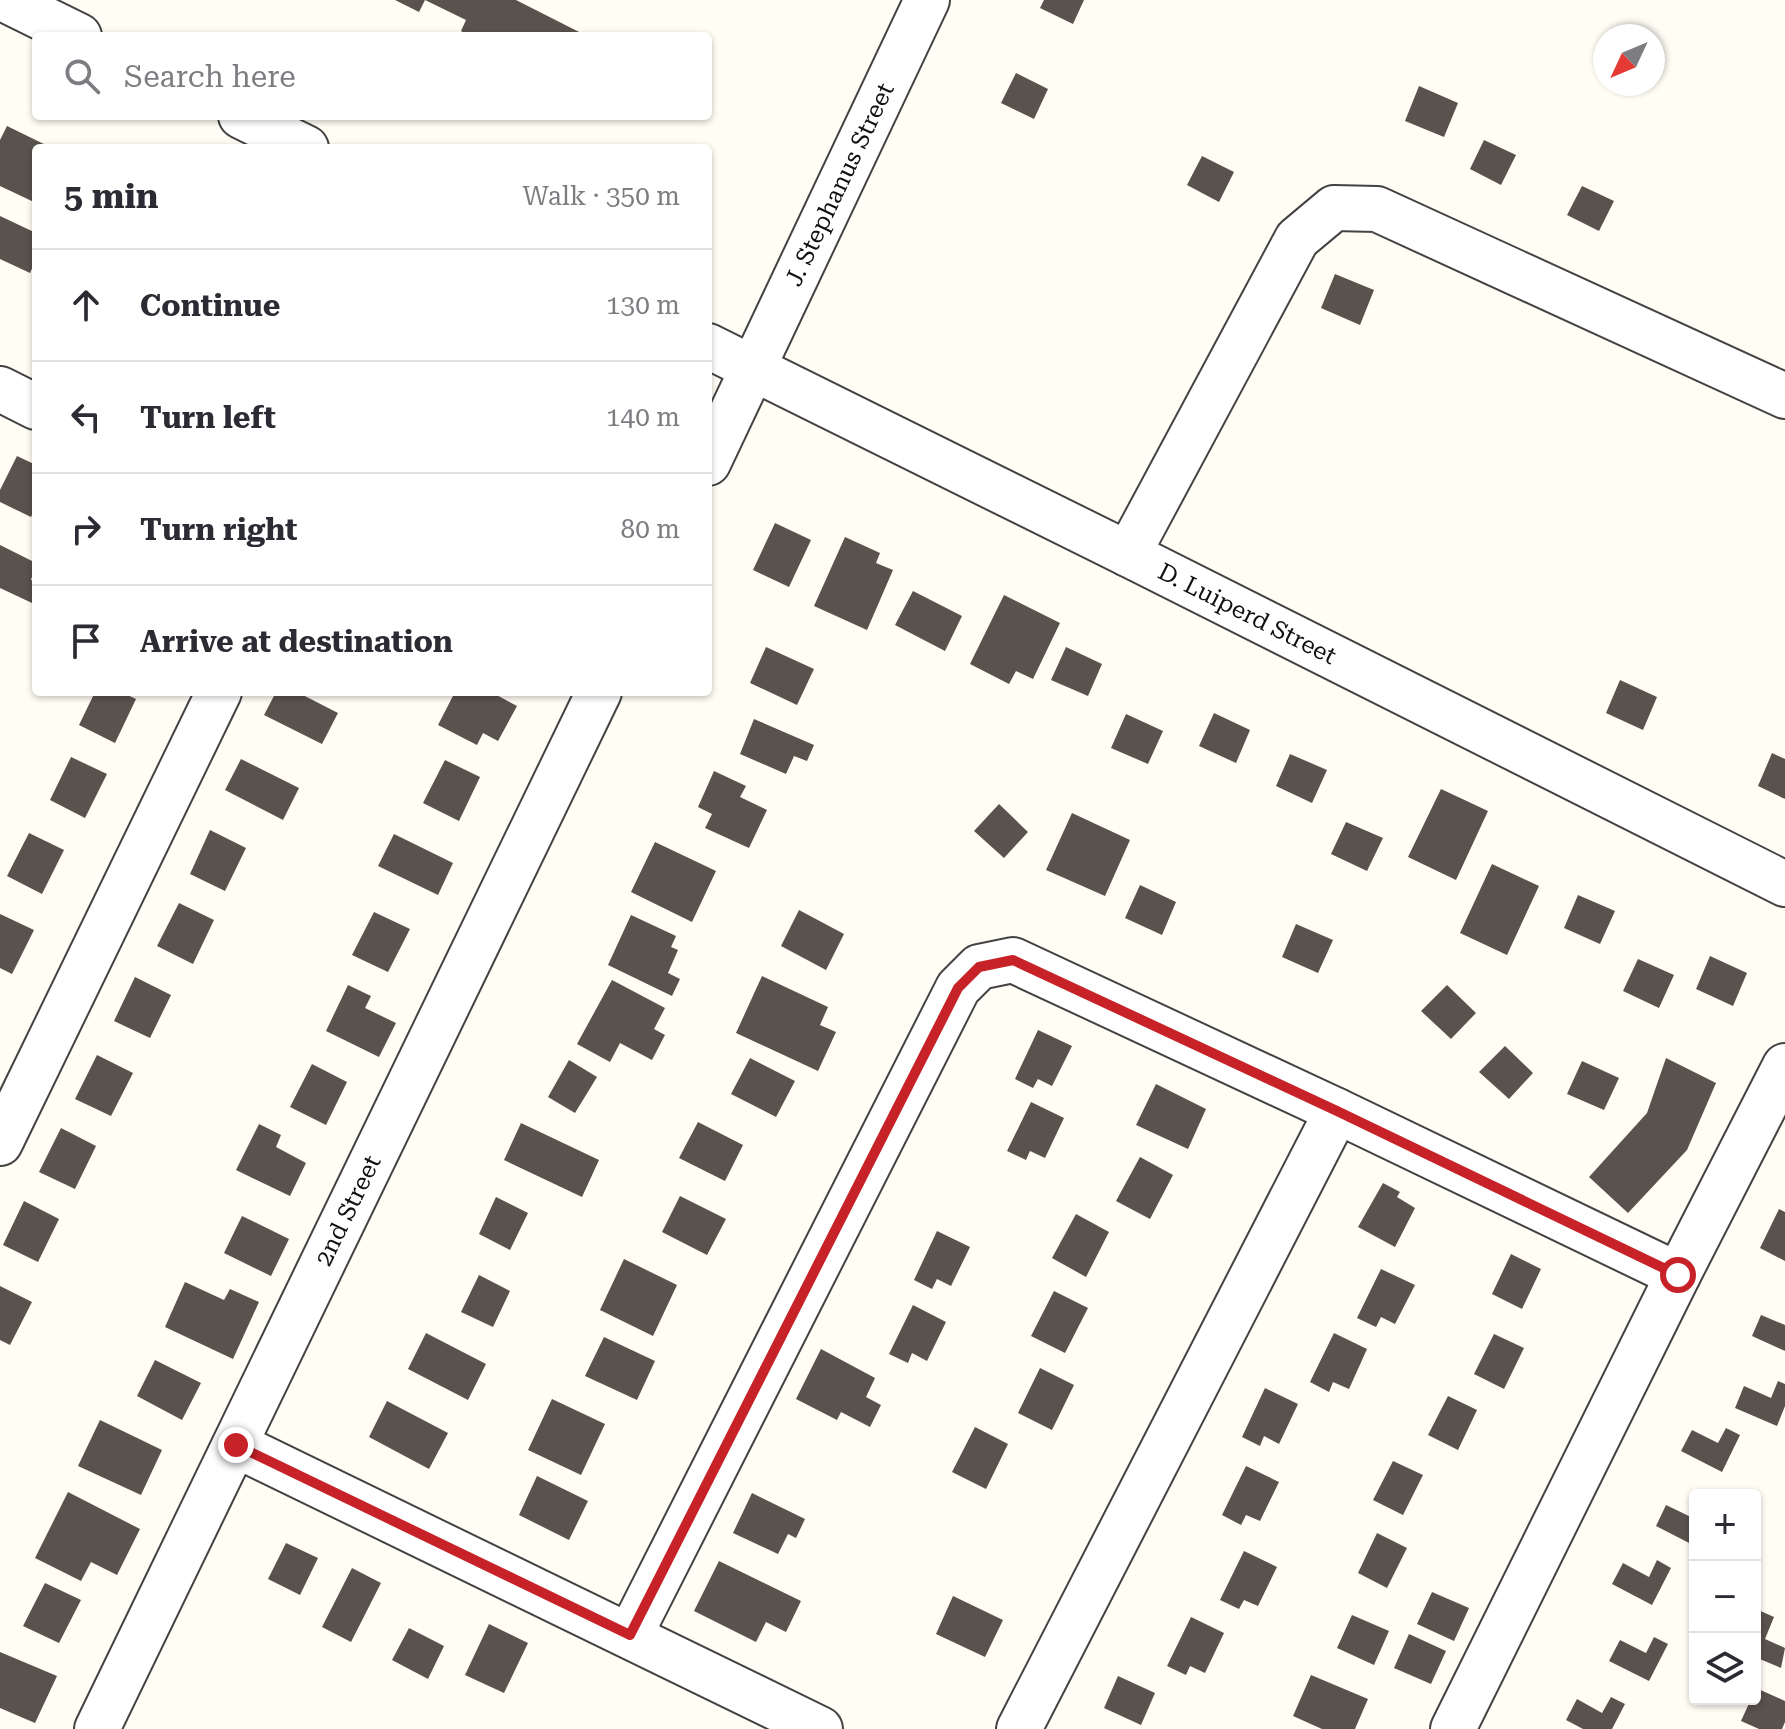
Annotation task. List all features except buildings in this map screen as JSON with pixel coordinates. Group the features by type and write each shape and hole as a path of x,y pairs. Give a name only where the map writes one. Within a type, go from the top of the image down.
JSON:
{"street":[{"path":"6,0 71,32"},
{"name":"J. Stephanus Street","path":"753,368 927,0"},
{"path":"249,120 298,144"},
{"path":"1128,554 1297,239 1334,208 1377,209 1785,396"},
{"name":"D. Luiperd Street","path":"712,348 1785,884"},
{"path":"712,455 753,368"},
{"path":"0,389 32,405"},
{"path":"0,1143 217,696"},
{"name":"2nd Street","path":"97,1729 597,696"},
{"path":"630,1635 958,988 979,967 1013,960 1678,1275"},
{"path":"1453,1729 1785,1066"},
{"path":"1019,1729 1337,1111"},
{"path":"236,1445 820,1729"}],"route":[{"path":"236,1445 630,1635 958,988 979,967 1013,960 1678,1275"}]}
